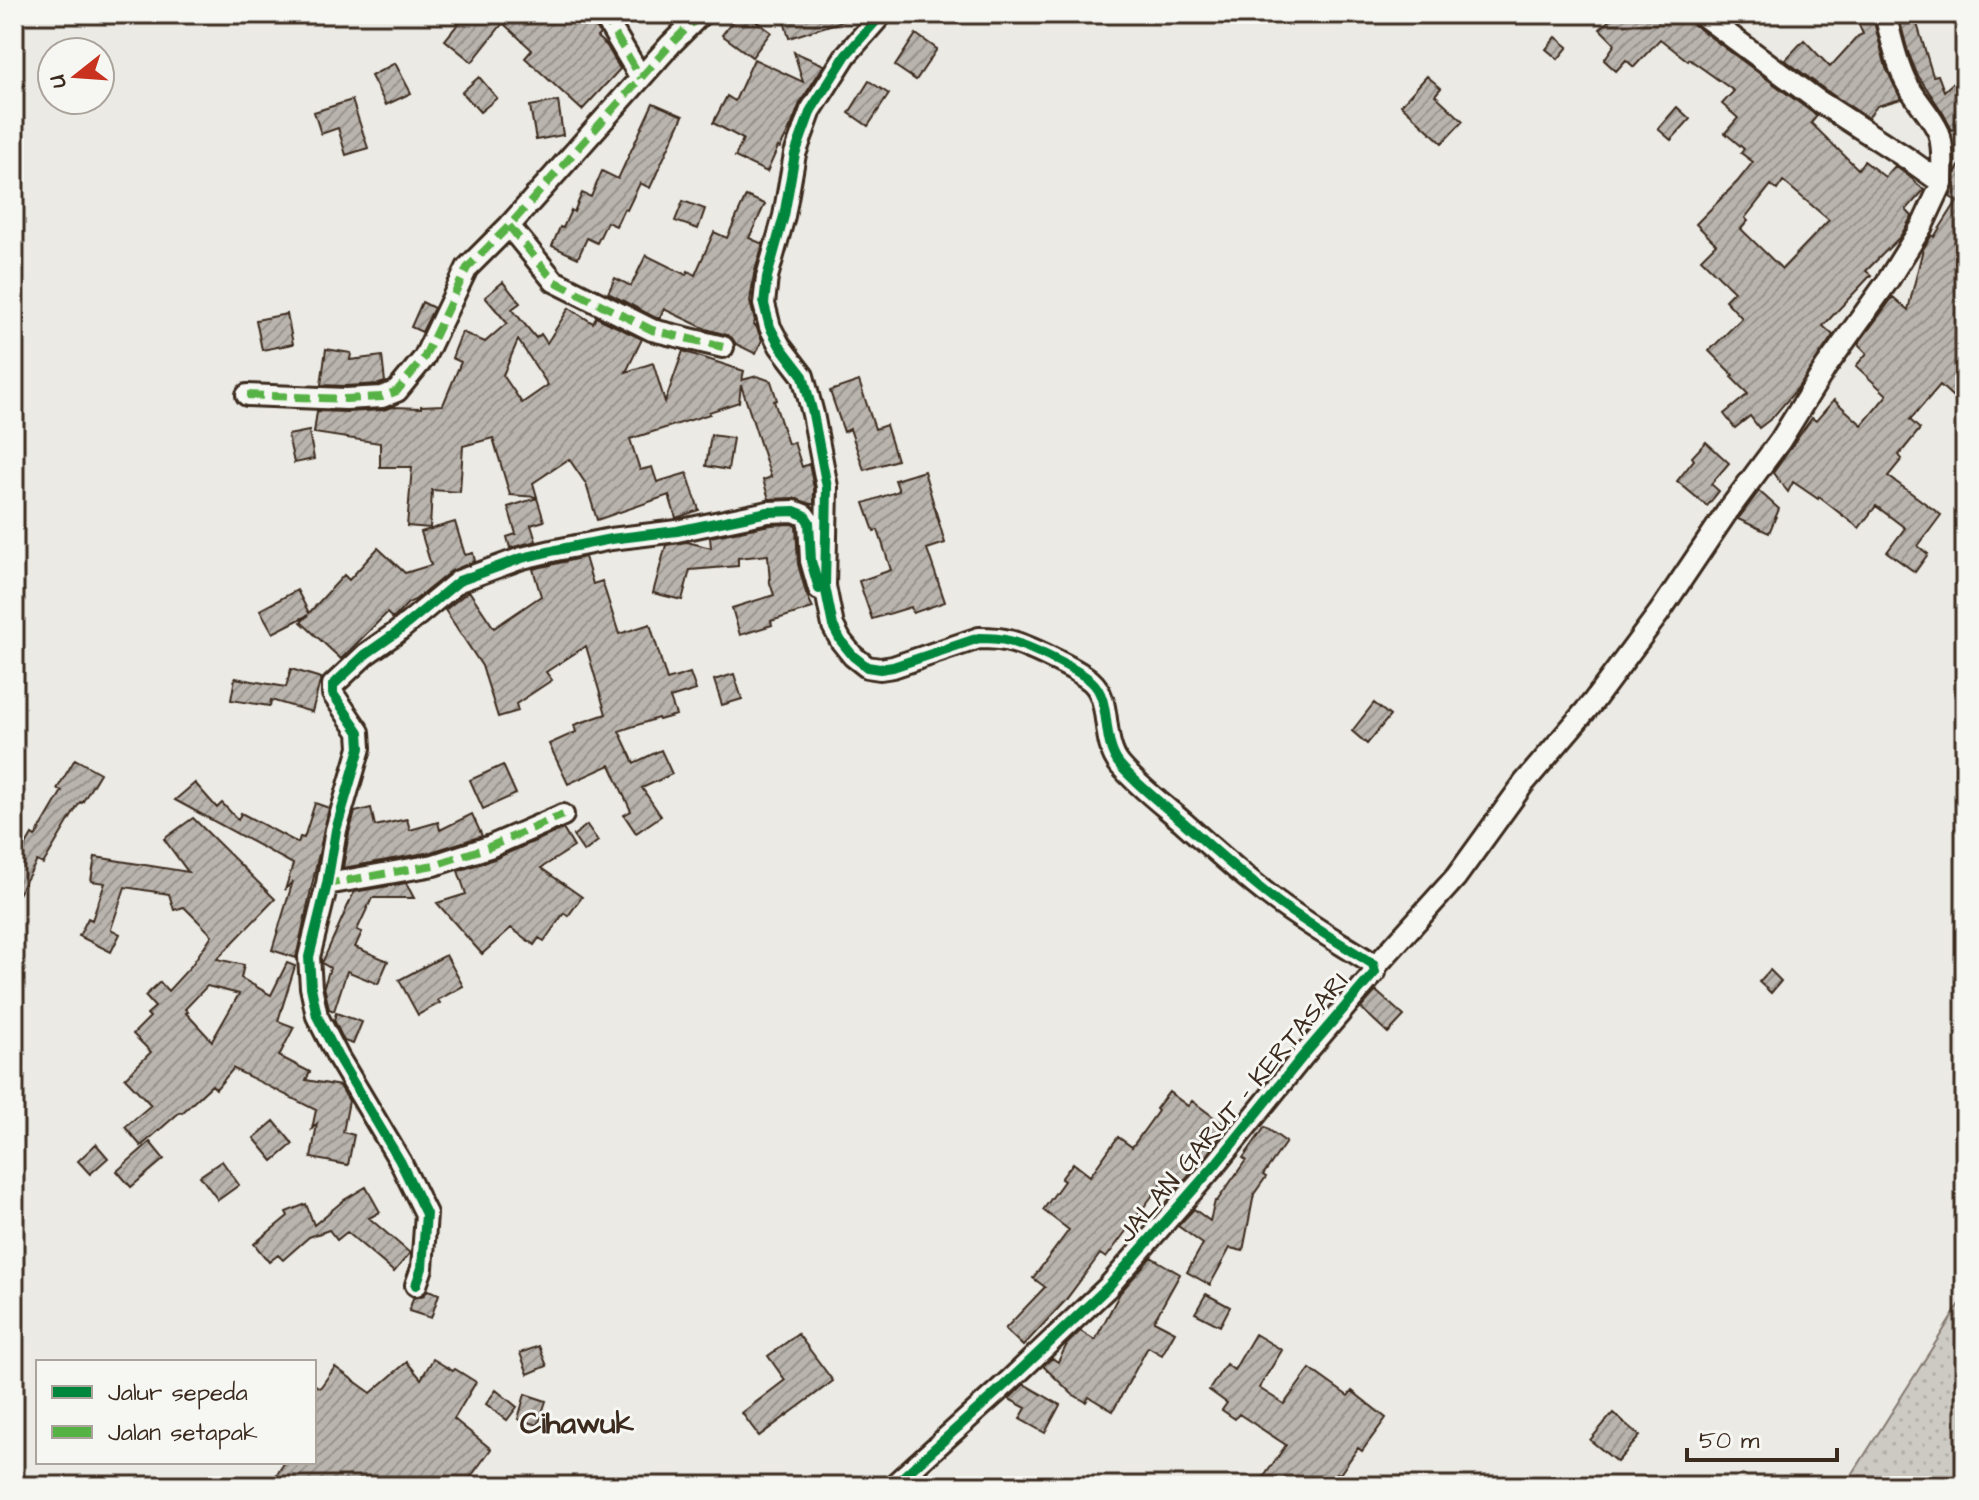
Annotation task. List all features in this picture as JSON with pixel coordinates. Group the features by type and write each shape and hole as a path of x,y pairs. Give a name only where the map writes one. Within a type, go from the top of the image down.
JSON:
{"street":[{"path":"603,14 641,78"},
{"path":"247,395 346,399 382,397 397,391 424,358 467,268 509,226 701,14"},
{"name":"JALAN GARUT - KERTASARI","path":"882,14 846,55 811,110 795,154 784,216 767,277 764,304 770,327 780,346 803,376 813,414 827,487 825,586 833,626 853,656 867,667 893,667 979,638 991,638 1029,648 1082,674 1098,690 1111,750 1120,765 1273,899 1375,967 1373,975 1361,990 1215,1165 1108,1287 893,1486"},
{"path":"1701,14 1817,100 1942,183"},
{"path":"1375,967 1456,877 1524,783 1593,702 1659,613 1727,512 1780,441 1922,226 1942,183 1942,150 1939,134 1911,92 1898,64 1885,14"},
{"path":"509,226 554,281 652,330 723,347"},
{"path":"416,1285 422,1268 426,1214 400,1161 317,1016 311,987 309,957 327,884 336,830 360,748 359,732 333,694 333,685 366,654 459,581 522,558 556,550 677,531 768,512 794,511 804,515 809,522 811,561 820,596 833,626"},
{"path":"327,884 434,865 489,847 563,815"}],"shaded area":[{"path":"1965,1296 1965,1486 1848,1486 1852,1475"}],"building":[{"path":"466,14 585,14 620,69 582,110 525,58 532,50 503,23 472,62 445,40"},
{"path":"738,14 746,14 771,32 752,57 722,35"},
{"path":"782,14 852,14 852,18 789,38"},
{"path":"1616,14 1688,14 1693,24 1817,116 1811,123 1858,169 1864,161 1885,177 1895,166 1924,190 1906,210 1912,216 1900,237 1866,271 1871,275 1823,326 1833,335 1797,389 1759,428 1750,416 1735,428 1724,414 1748,394 1709,351 1742,318 1725,300 1734,291 1701,259 1716,244 1696,224 1753,162 1741,153 1744,149 1725,133 1738,118 1722,104 1734,91 1660,39 1634,67 1626,60 1616,71 1604,60 1615,44 1600,29","holes":["1783,181 1829,220 1782,269 1741,229 1748,221 1745,218 1771,185 1777,190"]},
{"path":"1854,14 1872,14 1886,68 1901,99 1877,106 1868,118 1785,60 1804,40 1830,67 1863,34"},
{"path":"1898,14 1914,14 1933,76 1938,75 1944,91 1965,72 1965,118 1955,123 1957,128 1952,130 1917,74"},
{"path":"916,34 937,49 916,80 895,66"},
{"path":"1556,37 1568,47 1558,59 1546,49"},
{"path":"794,52 824,65 800,103 767,172 735,157 743,139 713,123 727,96 735,101 754,59 803,82"},
{"path":"395,63 411,93 386,105 371,76"},
{"path":"1427,76 1441,88 1435,95 1463,121 1442,143 1401,105"},
{"path":"479,77 497,98 480,112 462,92"},
{"path":"869,81 889,94 868,126 849,113"},
{"path":"352,100 368,148 346,155 338,128 321,134 314,112"},
{"path":"558,101 563,135 536,140 530,106"},
{"path":"653,103 683,116 650,188 640,183 616,226 607,222 597,243 587,238 578,258 552,246 582,193 591,197 602,171 618,179"},
{"path":"1677,107 1690,119 1671,140 1658,129"},
{"path":"1965,157 1965,408 1940,385 1910,420 1920,429 1899,455 1902,459 1888,476 1941,515 1918,546 1928,554 1915,572 1887,552 1905,528 1876,506 1859,528 1819,497 1793,482 1788,492 1773,473 1812,418 1816,421 1834,400 1862,425 1887,395 1856,366 1867,353 1858,344 1893,297 1908,310 1923,249 1957,201 1950,197 1955,173"},
{"path":"746,196 765,204 749,238 763,244 750,302 755,321 753,325 762,340 756,354 736,344 727,335 706,329 664,309 660,318 656,318 608,293 615,278 631,286 646,255 686,275 688,271 695,275 714,232 727,238"},
{"path":"683,201 705,209 698,229 675,221"},
{"path":"503,282 520,303 512,309 536,338 541,334 547,343 569,308 593,323 596,317 642,339 626,372 653,363 665,402 683,351 744,371 742,380 757,376 771,381 788,444 794,442 802,467 809,464 814,504 794,498 769,499 763,480 771,477 741,385 739,402 630,439 640,470 652,467 657,482 687,473 699,510 676,518 669,495 597,520 586,484 569,459 533,483 537,497 510,495 493,438 463,446 460,492 432,490 430,528 407,526 412,467 380,467 380,443 314,433 317,411 347,412 443,405 461,362 452,358 462,332 485,342 507,323 485,297","holes":["518,340 548,385 522,403 503,375"]},
{"path":"422,302 434,308 422,332 411,327"},
{"path":"287,314 293,344 262,350 256,320"},
{"path":"326,349 351,353 350,360 382,356 385,382 321,385"},
{"path":"859,381 875,429 886,425 897,460 864,470 850,429 844,432 830,391"},
{"path":"309,431 314,459 294,463 288,435"},
{"path":"711,435 733,438 728,470 706,466"},
{"path":"1706,442 1729,463 1711,484 1719,491 1707,506 1677,481"},
{"path":"924,471 945,543 927,549 945,602 913,613 911,607 872,619 859,581 891,570 878,530 874,531 864,503 899,491 895,480"},
{"path":"1759,491 1779,509 1769,533 1738,519"},
{"path":"537,498 544,521 531,525 536,541 510,548 507,537 516,534 508,507"},
{"path":"455,522 465,555 473,553 475,561 451,571 408,603 393,619 387,613 341,659 301,622 308,615 273,633 260,610 297,590 309,613 344,575 349,580 378,548 405,573 431,565 421,532"},
{"path":"770,525 796,526 798,564 813,608 740,635 732,608 774,595 768,555 738,558 738,566 690,570 682,600 653,593 666,545 687,542 711,548 710,537"},
{"path":"585,557 593,584 602,581 619,634 650,624 667,680 690,673 696,690 670,698 676,715 619,731 634,763 661,750 672,774 642,788 661,816 636,833 624,815 631,811 610,765 568,784 549,744 576,732 574,725 606,714 586,646 546,672 552,680 516,704 518,711 498,717 482,666 445,610 469,591 494,628 541,596 533,569"},
{"path":"291,669 321,678 312,712 271,700 270,706 231,700 235,678 286,687"},
{"path":"734,674 742,699 722,705 714,680"},
{"path":"1374,703 1390,716 1367,744 1352,731"},
{"path":"75,759 100,773 43,864 37,861 14,901 14,866 62,791 57,789"},
{"path":"503,765 516,794 483,809 470,780"},
{"path":"195,783 217,808 222,803 238,820 241,813 298,843 300,837 304,838 315,803 329,808 296,958 272,950 293,881 285,890 293,864 175,800"},
{"path":"371,808 375,826 407,819 410,830 438,822 440,830 472,814 482,836 431,852 343,868 355,812"},
{"path":"193,818 275,899 217,959 244,965 241,978 271,995 287,963 295,966 278,1021 294,1027 279,1056 310,1072 306,1080 340,1086 349,1101 343,1132 354,1135 348,1165 311,1158 317,1124 312,1129 316,1110 232,1068 216,1089 212,1085 141,1146 125,1127 151,1105 125,1078 151,1052 133,1034 150,1017 147,1014 155,1007 145,996 160,982 168,991 191,966 212,935 184,907 174,910 169,894 125,887 111,929 120,934 111,952 79,936 88,918 92,920 105,883 91,881 95,857 188,872 164,839","holes":["207,986 239,994 212,1041 186,1013 185,1009"]},
{"path":"587,825 598,841 584,852 573,836"},
{"path":"563,829 574,847 541,868 582,897 568,916 564,913 544,941 539,938 534,945 511,928 482,954 437,903 466,894 458,871"},
{"path":"406,883 414,898 372,898 357,930 362,932 355,947 388,961 378,984 347,971 334,1011 329,1009 324,986 330,968 322,963 354,892"},
{"path":"446,955 463,986 418,1015 399,980"},
{"path":"1770,970 1781,981 1771,993 1759,982"},
{"path":"1376,991 1404,1016 1388,1033 1361,1008"},
{"path":"336,1013 362,1022 353,1044 344,1041 334,1020"},
{"path":"1169,1092 1188,1106 1192,1101 1227,1127 1177,1188 1164,1180 1106,1258 1100,1254 1065,1301 1023,1346 1005,1329 1045,1287 1033,1278 1069,1230 1043,1210 1073,1163 1090,1176 1118,1137 1132,1147"},
{"path":"274,1121 293,1144 273,1161 254,1138"},
{"path":"1265,1127 1286,1142 1254,1194 1243,1251 1230,1248 1210,1285 1187,1272 1203,1244 1178,1226 1194,1209 1210,1221 1215,1201 1246,1160 1243,1158"},
{"path":"150,1142 164,1159 131,1187 117,1171"},
{"path":"96,1144 108,1158 90,1174 78,1161"},
{"path":"222,1161 239,1185 218,1200 200,1176"},
{"path":"366,1187 380,1212 369,1218 410,1253 394,1272 347,1232 337,1240 329,1230 309,1237 283,1260 278,1255 269,1262 254,1244 288,1216 286,1212 306,1204 314,1225 344,1200"},
{"path":"1151,1257 1180,1274 1154,1321 1175,1332 1162,1355 1148,1347 1113,1411 1089,1397 1086,1402 1072,1394 1043,1366 1052,1358 1058,1362 1067,1344 1080,1331 1095,1340 1120,1293"},
{"path":"428,1290 439,1294 431,1318 409,1311 413,1298 424,1295"},
{"path":"1206,1294 1230,1307 1220,1326 1195,1313"},
{"path":"798,1334 833,1381 759,1436 742,1413 785,1380 768,1356"},
{"path":"1255,1334 1282,1350 1259,1388 1284,1404 1310,1369 1348,1396 1352,1391 1386,1418 1362,1451 1358,1448 1329,1486 1275,1486 1263,1478 1286,1445 1239,1414 1235,1419 1222,1410 1227,1403 1209,1390 1226,1364 1234,1370"},
{"path":"539,1346 547,1366 528,1374 520,1353"},
{"path":"433,1359 476,1382 454,1419 491,1449 464,1486 269,1486 284,1464 316,1464 316,1385 320,1388 335,1367 371,1393 407,1362 421,1379"},
{"path":"1024,1384 1060,1405 1045,1433 1020,1419 1026,1408 1009,1399"},
{"path":"496,1390 517,1407 507,1420 486,1404"},
{"path":"525,1394 546,1401 538,1425 518,1419"},
{"path":"1613,1413 1640,1436 1617,1462 1590,1440"}],"marked path":[{"path":"603,14 641,78"},
{"path":"247,395 346,399 382,397 397,391 424,358 467,268 509,226 701,14"},
{"path":"509,226 554,281 652,330 723,347"},
{"path":"326,888 327,884 434,865 489,847 563,815"}],"cycle path":[{"path":"882,14 846,55 811,110 795,154 784,216 767,277 764,304 770,327 780,346 803,376 813,414 827,487 825,586 833,626 853,656 867,667 893,667 979,638 990,638 1027,647 1084,676 1098,689 1110,744 1127,773 1260,888 1373,964 1375,972 1215,1165 1108,1287 893,1486"},
{"path":"416,1285 422,1268 426,1214 400,1161 317,1016 311,987 309,957 327,884 336,830 360,748 359,732 333,694 333,685 366,654 459,581 522,558 611,539 677,531 768,512 794,511 804,515 809,522 811,561 819,589"}],"district":[{"name":"Cihawuk","path":"577,1423"}]}
